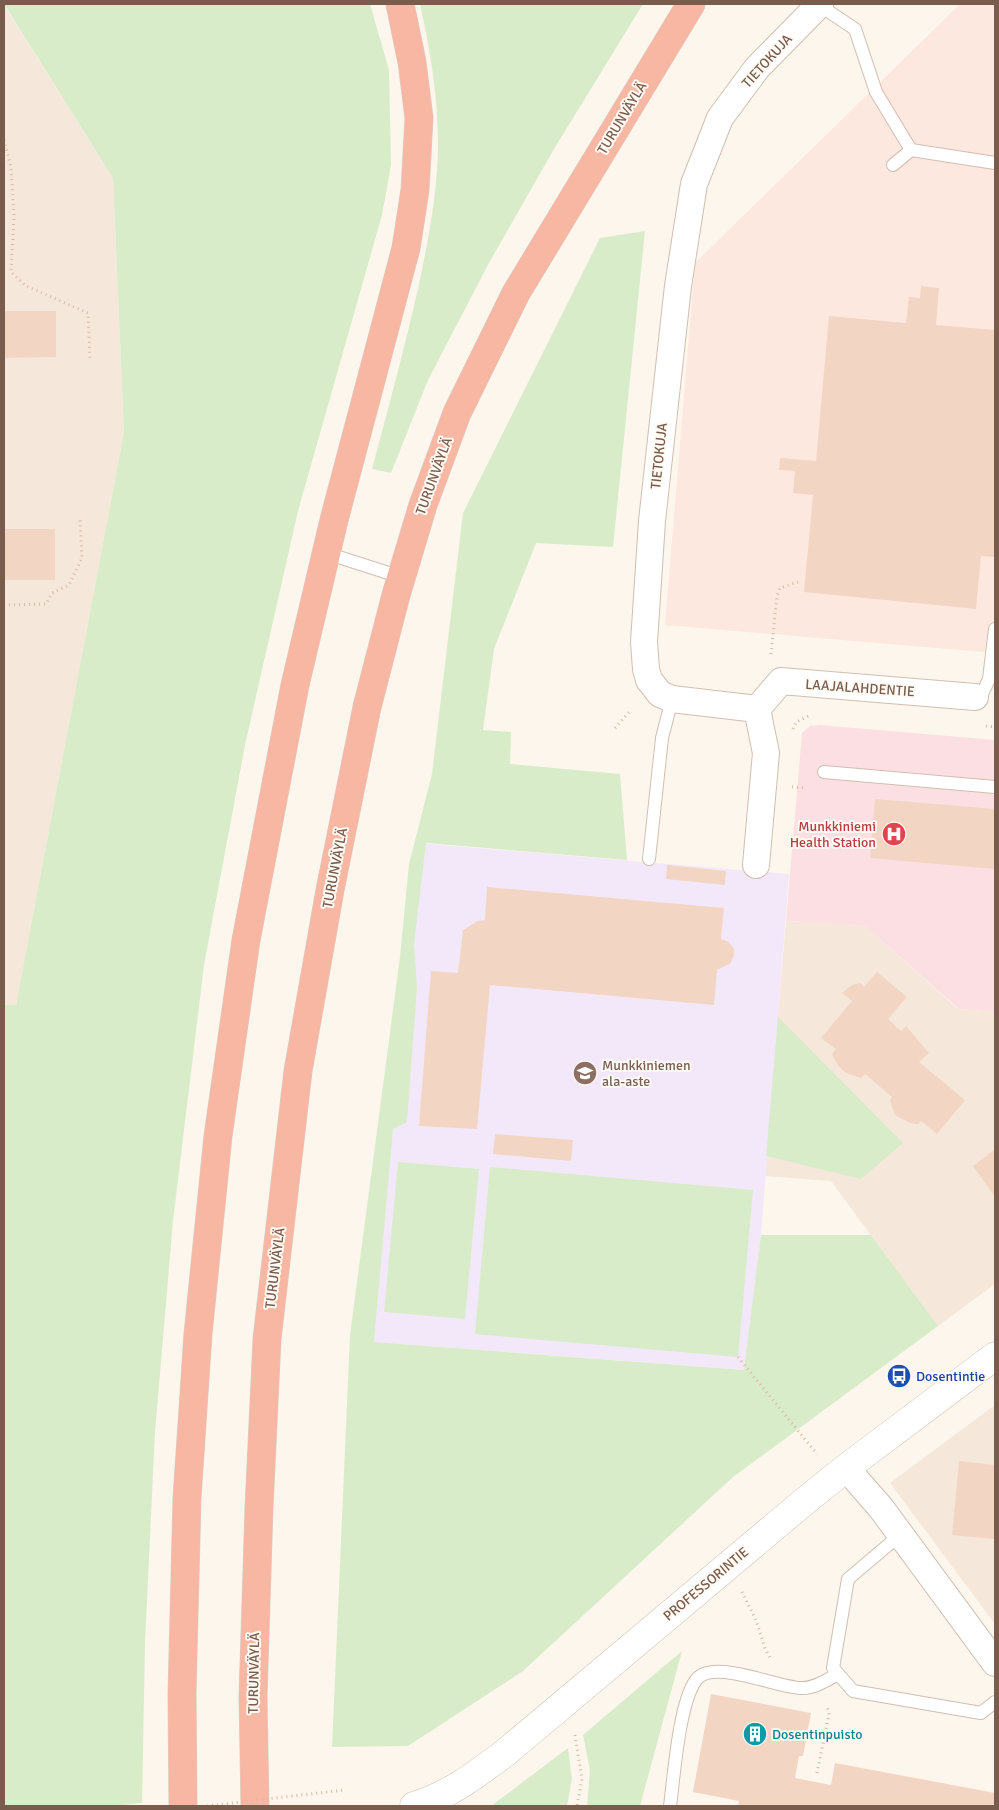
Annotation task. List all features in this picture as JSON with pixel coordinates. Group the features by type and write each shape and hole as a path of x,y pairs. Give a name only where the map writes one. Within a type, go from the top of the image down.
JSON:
{"highway":[{"path":"183,1806 182,1694 187,1498 198,1334 218,1136 246,940 295,685 326,553 406,248 415,190 419,118 412,62 400,4"},
{"name":"TURUNVÄYLÄ","path":"255,1806 253,1687 267,1339 298,1072 330,890 367,707 401,576 423,505 457,413 516,293 691,4"}],"street":[{"name":"TIETOKUJA","path":"757,709 672,699 660,694 649,680 646,669 644,642 652,521 678,286 694,184 720,118 757,68 820,4"},
{"name":"LAAJALAHDENTIE","path":"781,682 975,697"},
{"path":"756,865 766,753 757,709 781,682"},
{"name":"PROFESSORINTIE","path":"414,1806 467,1781 505,1753 846,1468 995,1356"},
{"path":"846,1468 881,1508 995,1663"}],"lane":[{"path":"820,4 855,29 876,92 911,150"},
{"path":"893,165 911,150 995,163"},
{"path":"326,553 401,576"},
{"path":"975,697 982,694 989,679 995,629"},
{"path":"649,859 662,738 672,699"},
{"path":"824,772 995,786"},
{"path":"900,1535 848,1579 833,1668 853,1691 981,1713 995,1702"},
{"path":"670,1806 679,1739 688,1696 697,1678 711,1671 732,1673 802,1688 821,1684 838,1674"}],"path":[{"path":"4,140 11,167 14,216 11,272 26,286 88,313 90,358"},
{"path":"4,605 46,604 52,593 69,585 82,558 80,519"},
{"path":"796,722 771,655 777,596 780,588 798,582"},
{"path":"615,728 631,710"},
{"path":"738,1357 807,1443"},
{"path":"574,1735 582,1779 577,1806"},
{"path":"207,1806 344,1790"}],"shaded area":[{"path":"960,4 995,4 995,653 665,625 695,263"},
{"path":"4,5 113,178 124,432 16,1005 4,1005"},
{"name":"Munkkiniemi Health Station","path":"819,725 995,740 995,1012 959,1009 865,926 786,921 802,733 810,726"},
{"name":"Munkkiniemen ala-aste","path":"417,843 789,874 761,1235 745,1370 374,1342"},
{"path":"786,921 865,926 958,1009 995,1012 995,1284 938,1326 831,1181 764,1176"},
{"path":"995,1405 995,1624 890,1483"}],"green space":[{"path":"4,4 370,4 389,70 391,165 382,215 298,511 245,745 204,965 173,1221 155,1432 145,1643 142,1803 116,1806 4,1806 4,1005 16,1005 124,432 113,178"},
{"path":"420,4 643,4 554,149 489,263 428,380 391,473 372,469 418,289 432,216 438,161 438,125 435,90"},
{"path":"645,231 613,547 536,543 494,649 483,730 511,732 510,764 620,774 627,860 426,843 414,944 417,988 407,1122 393,1129 374,1342 744,1370 761,1235 871,1235 938,1326 733,1477 523,1671 408,1746 332,1747 350,1335 400,957 409,864 432,774 463,513 600,238"},
{"path":"778,1017 903,1143 861,1179 766,1156"},
{"path":"398,1162 479,1169 465,1319 384,1312"},
{"path":"490,1167 753,1190 738,1357 475,1334"},
{"path":"682,1651 640,1806 587,1806 590,1770 583,1735"},
{"path":"568,1748 572,1779 567,1806 491,1806"}],"building":[{"path":"921,286 939,288 936,325 995,330 995,557 981,556 976,609 804,592 813,495 793,493 795,471 779,470 780,458 816,461 829,316 906,323 909,297 920,298"},
{"path":"4,311 56,311 56,357 4,358"},
{"path":"4,529 55,529 55,580 4,580"},
{"path":"875,799 995,809 995,869 870,858"},
{"path":"667,865 726,871 725,885 666,879"},
{"path":"487,887 724,908 721,939 729,942 734,949 734,955 730,964 717,970 714,1005 490,985 477,1129 419,1126 431,971 458,973 463,930 478,921 485,920"},
{"path":"877,972 907,997 888,1019 901,1031 906,1026 929,1053 919,1062 965,1100 937,1134 921,1121 918,1124 910,1123 895,1115 890,1101 892,1097 865,1074 861,1078 846,1073 839,1067 832,1054 836,1049 821,1038 852,1001 842,993 852,985 860,983 864,987"},
{"path":"495,1134 573,1140 571,1161 493,1154"},
{"path":"995,1149 995,1197 973,1166"},
{"path":"959,1461 995,1465 995,1539 952,1535"},
{"name":"Dosentinpuisto","path":"711,1694 811,1713 803,1756 799,1756 795,1778 831,1785 835,1763 995,1793 995,1806 738,1806 739,1801 693,1792"}],"place":[{"name":"Munkkiniemi Health Station","path":"894,834"},
{"name":"Munkkiniemen ala-aste","path":"585,1073"},
{"name":"Dosentintie","path":"899,1376"},
{"name":"Dosentinpuisto","path":"755,1734"}]}
